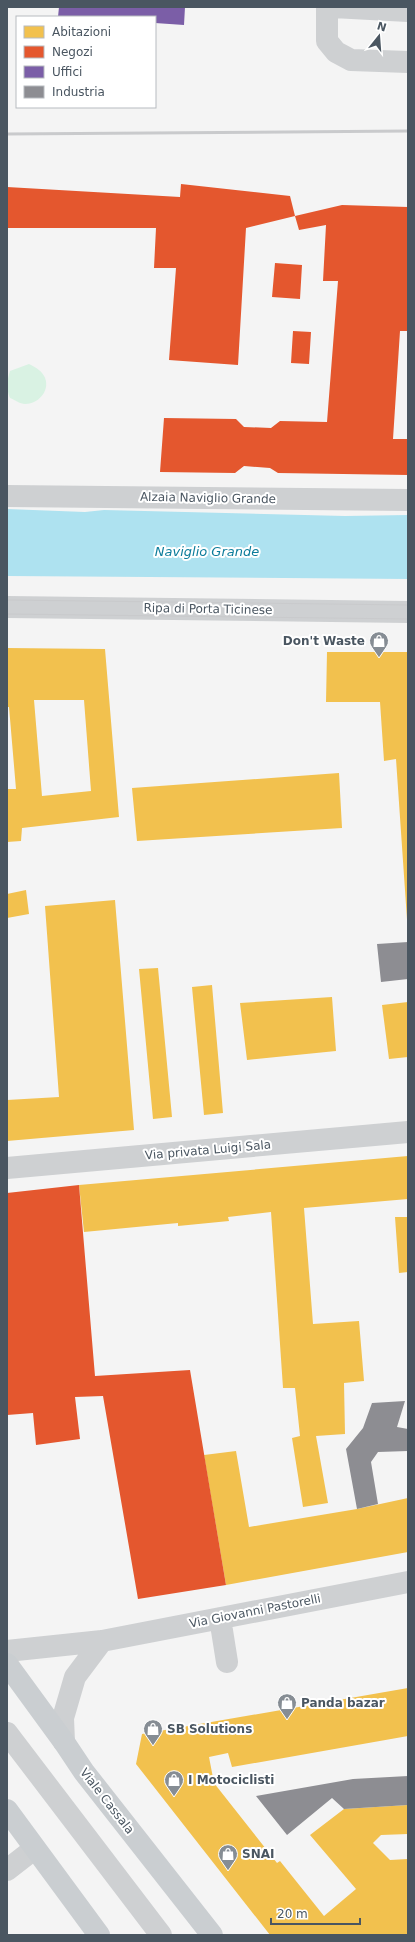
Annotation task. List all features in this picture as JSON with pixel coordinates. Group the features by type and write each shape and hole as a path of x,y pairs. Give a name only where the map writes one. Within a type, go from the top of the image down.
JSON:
{"main road":[{"name":"Viale Cassala","path":"7,1664 84,1772 212,1935"},
{"path":"7,1810 34,1849 99,1935"}],"street":[{"path":"327,7 325,28 327,41 336,52 351,60 408,62"},
{"path":"334,7 408,10"},
{"name":"Alzaia Naviglio Grande","path":"7,496 408,500"},
{"name":"Ripa di Porta Ticinese","path":"7,607 408,612"},
{"name":"Via privata Luigi Sala","path":"7,1168 408,1132"},
{"name":"Via Giovanni Pastorelli","path":"7,1651 102,1641 408,1582"},
{"path":"220,1618 227,1662"},
{"path":"64,1742 63,1718 75,1677 102,1641"},
{"path":"7,1734 161,1935"},
{"path":"7,1870 34,1849"}],"green space":[{"path":"29,364 42,373 45,378 46,389 36,401 23,404 10,398 7,388 8,381 10,371"}],"water":[{"name":"Naviglio Grande","path":"7,509 85,512 104,510 345,516 408,515 408,579 7,576"}],"building: Abitazioni":[{"path":"7,648 105,649 119,817 22,828 21,841 7,842 7,789 16,789 9,707 7,707","holes":["34,700 84,700 91,791 42,796"]},
{"path":"327,652 408,652 408,934 396,759 384,761 380,702 326,702"},
{"path":"339,773 342,828 137,841 132,788"},
{"path":"26,890 29,914 7,918 7,894"},
{"path":"115,900 134,1130 7,1141 7,1100 59,1097 45,906"},
{"path":"158,968 172,1117 153,1119 139,969"},
{"path":"212,985 223,1113 204,1115 192,987"},
{"path":"332,997 336,1051 247,1060 240,1003"},
{"path":"408,1002 408,1057 389,1059 382,1005"},
{"path":"408,1156 408,1199 304,1208 313,1324 359,1321 364,1381 344,1383 345,1434 316,1436 328,1503 303,1507 292,1438 300,1436 295,1388 283,1388 271,1212 228,1217 229,1221 178,1226 178,1223 84,1232 79,1185"},
{"path":"395,1217 408,1217 408,1272 399,1273"},
{"path":"236,1451 249,1527 357,1509 408,1498 408,1552 226,1585 204,1455"},
{"path":"408,1688 408,1736 232,1767 228,1753 209,1757 214,1783 277,1863 280,1861 324,1916 356,1889 310,1835 344,1809 408,1805 408,1834 381,1835 373,1843 390,1860 408,1859 408,1933 406,1935 270,1935 136,1764 142,1734"}],"building: Negozi":[{"path":"181,184 290,196 295,216 246,228 238,365 169,360 176,268 154,268 156,228 7,228 7,187 180,197"},
{"path":"342,205 408,207 408,331 400,331 393,439 408,439 408,475 278,473 270,468 244,466 235,473 160,472 164,418 236,419 244,427 271,428 280,421 327,422 338,281 323,281 326,225 299,230 295,216"},
{"path":"275,263 302,265 300,299 272,297"},
{"path":"293,331 311,332 309,364 291,363"},
{"path":"79,1185 95,1376 190,1370 226,1585 138,1599 103,1396 75,1397 80,1439 36,1445 33,1413 7,1415 7,1193"}],"building: Uffici":[{"path":"59,7 185,7 184,25 156,23 156,16 58,16"}],"building: Industria":[{"path":"408,942 408,979 381,982 377,944"},
{"path":"405,1401 397,1427 408,1429 408,1451 378,1452 371,1462 378,1504 357,1509 346,1449 363,1428 372,1403"},
{"path":"408,1776 408,1805 344,1809 332,1798 287,1835 256,1796 353,1779"}],"tram line":[{"path":"7,600 408,605"},
{"path":"7,614 408,619"}],"railway":[{"path":"7,134 408,131"}],"place":[{"name":"Don't Waste","path":"379,658"},
{"name":"Panda bazar","path":"287,1720"},
{"name":"SB Solutions","path":"153,1746"},
{"name":"I Motociclisti","path":"174,1797"},
{"name":"SNAI","path":"228,1871"}]}
